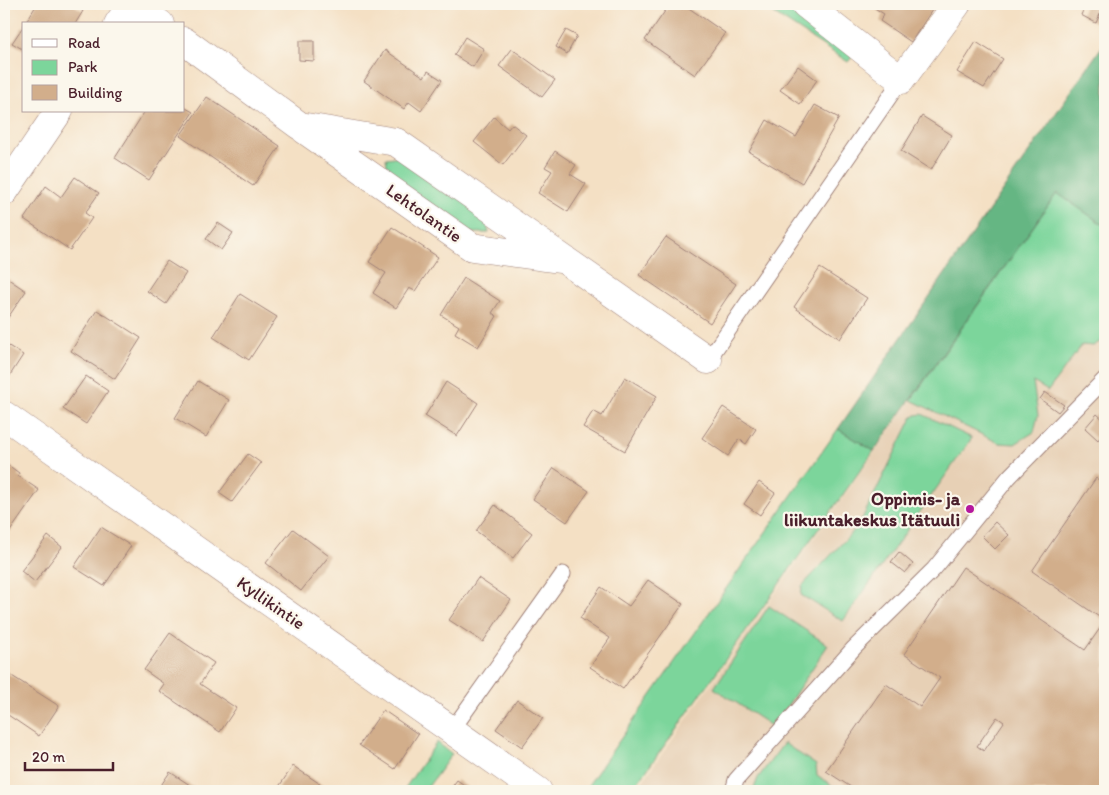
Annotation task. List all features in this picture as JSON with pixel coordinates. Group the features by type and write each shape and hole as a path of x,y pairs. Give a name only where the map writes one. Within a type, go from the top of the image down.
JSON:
{"street":[{"path":"119,22 132,4 157,22"},
{"path":"805,4 901,80 957,4"},
{"name":"Lehtolantie","path":"185,43 472,247 564,259"},
{"path":"4,192 58,112"},
{"name":"Lehtolantie","path":"300,126 396,142 708,360"},
{"name":"Kyllikintie","path":"4,415 538,791"}],"lane":[{"path":"708,360 901,80"},
{"path":"733,791 736,780 854,648 934,570 1009,477 1105,379"},
{"path":"452,730 563,574"}],"shaded area":[{"name":"Oppimis- ja liikuntakeskus Itätuuli","path":"1057,193 1105,226 1105,791 636,791"}],"green space":[{"path":"759,4 788,4 853,56 848,62"},
{"path":"1105,42 1105,226 1057,193 874,451 838,429"},
{"path":"401,156 484,212 489,233 467,233 388,175 386,158"},
{"path":"1057,193 1105,226 1105,339 1093,346 1082,345 1048,391 1033,382 1038,415 1034,432 1015,444 999,443 911,400"},
{"path":"922,414 972,438 843,621 801,595 802,586 859,525 912,418"},
{"path":"838,429 874,451 632,791 584,791"},
{"path":"769,606 828,645 773,727 714,688"},
{"path":"437,742 452,754 425,791 403,791"},
{"path":"784,743 816,765 817,775 840,791 753,791 758,778"}],"building":[{"path":"37,4 72,4 83,11 76,22 26,22"},
{"path":"670,4 683,4 725,33 695,75 645,40"},
{"path":"874,4 928,4 934,7 911,42 880,21 884,14 873,7"},
{"path":"1086,4 1094,4 1103,8 1096,23 1081,15"},
{"path":"22,28 22,49 12,43"},
{"path":"566,30 577,36 567,54 556,47"},
{"path":"465,37 484,49 473,67 454,55"},
{"path":"299,41 314,41 314,61 299,60"},
{"path":"976,42 1003,59 984,88 957,72"},
{"path":"512,49 555,80 542,97 499,66"},
{"path":"385,50 424,77 428,71 442,80 421,111 409,102 404,109 364,81"},
{"path":"798,66 817,80 800,104 780,90"},
{"path":"207,97 280,146 253,186 180,136"},
{"path":"815,105 839,118 802,183 749,152 767,120 796,137"},
{"path":"185,108 193,112 149,180 115,158 144,112 185,112"},
{"path":"922,116 952,135 931,170 901,151"},
{"path":"494,117 508,129 512,124 526,135 503,165 474,142"},
{"path":"555,151 576,165 570,174 586,184 568,212 538,193 552,171 545,167"},
{"path":"75,177 99,193 85,213 92,218 70,250 24,219 46,186 61,197"},
{"path":"218,223 233,233 221,250 206,239"},
{"path":"392,227 438,257 415,291 409,288 396,308 373,293 386,273 369,262"},
{"path":"666,237 736,284 710,323 639,275"},
{"path":"167,261 186,273 166,304 147,291"},
{"path":"820,268 867,298 840,339 794,307"},
{"path":"4,276 26,291 7,319 4,317"},
{"path":"464,278 500,301 492,313 497,316 478,347 455,333 459,326 441,315"},
{"path":"240,294 277,317 249,360 213,337"},
{"path":"97,310 141,338 115,379 71,351"},
{"path":"4,343 23,355 5,383 4,382"},
{"path":"86,376 108,391 86,424 63,409"},
{"path":"625,377 657,396 625,451 583,427 593,411 602,416"},
{"path":"198,381 229,400 206,437 175,418"},
{"path":"446,382 478,403 457,436 425,416"},
{"path":"1045,392 1064,405 1058,412 1040,399"},
{"path":"723,407 756,429 746,444 739,439 728,456 702,438"},
{"path":"1097,414 1105,421 1105,431 1098,440 1085,428"},
{"path":"248,454 261,463 232,502 219,493"},
{"path":"4,462 19,473 18,476 39,490 4,540"},
{"path":"554,468 589,491 567,522 533,499"},
{"path":"1096,478 1105,484 1105,621 1032,571"},
{"path":"759,482 775,493 760,515 744,504"},
{"path":"495,505 532,533 513,558 476,531"},
{"path":"995,522 1009,535 995,549 982,536"},
{"path":"101,527 131,546 104,586 74,567"},
{"path":"293,529 329,556 301,591 266,563"},
{"path":"48,536 62,547 35,582 21,571"},
{"path":"899,552 913,564 905,573 891,562"},
{"path":"963,567 1085,650 1105,621 1105,791 857,791 826,771 886,684 920,707 940,678 904,654","holes":["997,717 1004,722 984,751 977,746"]},
{"path":"478,578 511,600 483,642 449,620"},
{"path":"648,580 683,604 623,689 590,667 610,638 580,618 601,587 629,606"},
{"path":"170,633 214,663 200,684 236,708 220,732 159,691 164,684 144,670"},
{"path":"4,671 59,706 39,736 8,715 4,721"},
{"path":"517,700 543,718 522,747 496,729"},
{"path":"383,710 418,734 395,769 359,745"},
{"path":"293,766 331,791 284,791 278,788"},
{"path":"170,772 199,791 157,791"},
{"path":"457,780 473,791 449,791"}],"place":[{"name":"Oppimis- ja liikuntakeskus Itätuuli","path":"970,509"}]}
